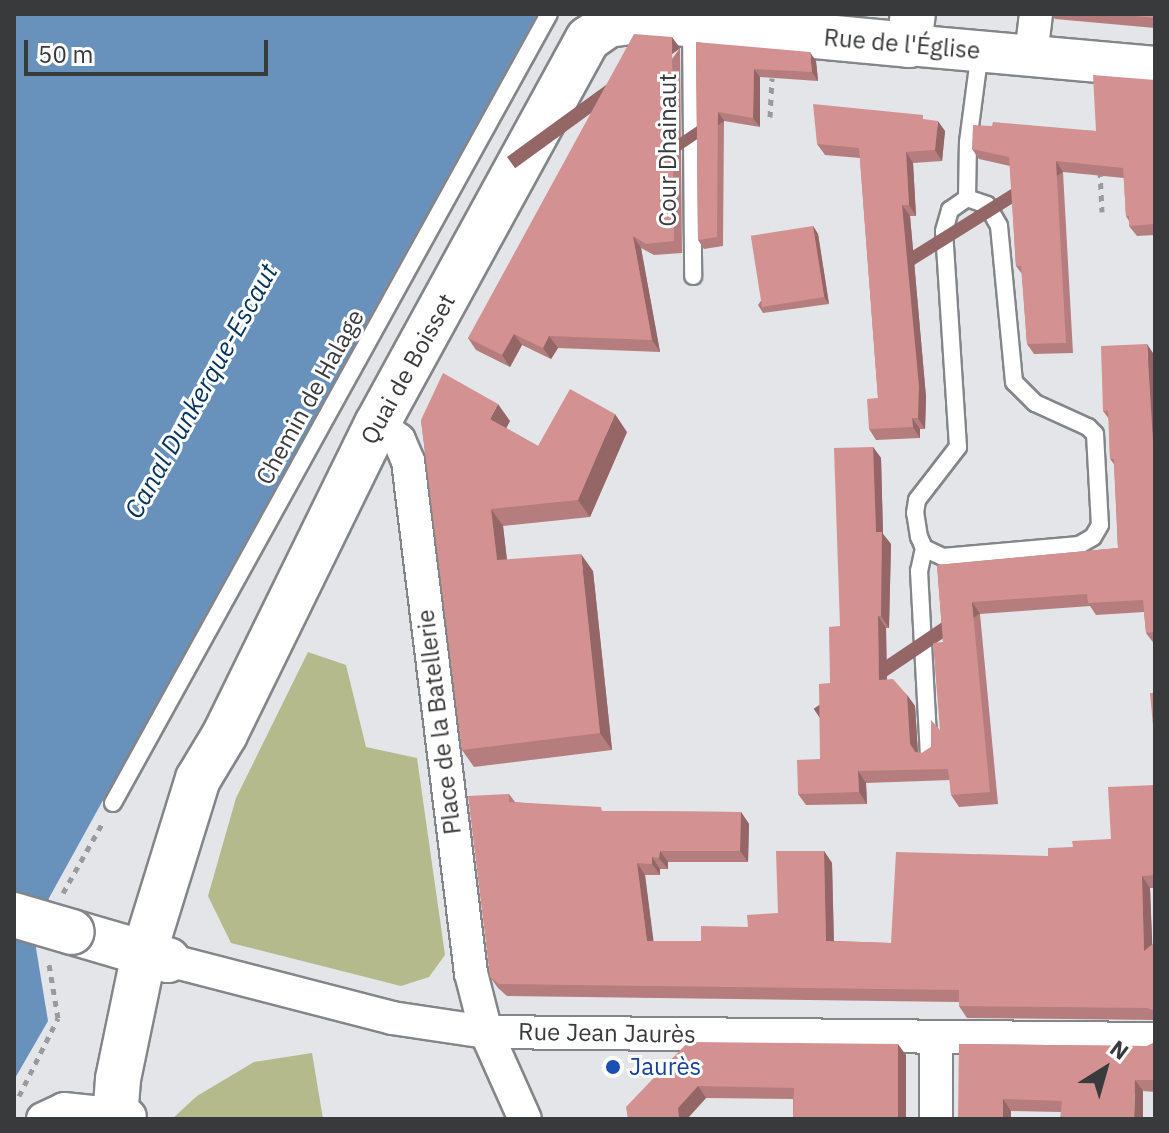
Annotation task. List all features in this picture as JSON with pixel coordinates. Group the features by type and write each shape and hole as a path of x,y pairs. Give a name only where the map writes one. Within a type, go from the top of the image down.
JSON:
{"main road":[{"name":"Rue de l'Église","path":"603,21 911,30"},
{"name":"Quai de Boisset","path":"123,1117 120,1068 156,956 190,801 203,770 225,734 377,424 580,51 603,21"},
{"name":"Rue Jean Jaurès","path":"14,915 156,956"}],"street":[{"path":"1031,55 1036,14"},
{"name":"Rue de l'Église","path":"911,30 980,51 1155,67"},
{"name":"Place de la Batellerie","path":"377,424 399,440 408,461 467,951 486,1032 525,1119"},
{"name":"Rue Jean Jaurès","path":"156,956 392,1018 486,1032 1155,1039"},
{"path":"936,1037 936,1119"},
{"path":"43,1119 64,1109 123,1117"}],"lane":[{"name":"Chemin de Halage","path":"113,803 549,14"},
{"name":"Cour Dhainaut","path":"691,23 693,276"},
{"path":"967,198 968,142 980,51"},
{"path":"924,548 943,557 1079,545 1093,537 1100,525 1095,434 1088,427 1035,403 1014,382 999,226 987,205 967,198"},
{"path":"929,754 919,571 924,548 915,523 917,500 958,447 944,231 950,210 967,198"}],"path":[{"path":"770,117 772,78"},
{"path":"1100,167 1102,212"},
{"path":"14,1104 48,1044"}],"green space":[{"path":"308,652 346,665 366,747 417,758 445,955 429,977 401,986 231,943 208,896 236,798"},
{"path":"312,1053 323,1119 172,1119 197,1096 254,1062"}],"water":[{"name":"Canal Dunkerque-Escaut","path":"14,14 537,14 49,898 36,948 48,1021 14,1080"}],"building":[{"path":"1113,14 1155,14 1155,18"},
{"path":"634,34 672,37 674,241 646,244 633,236 652,340 549,336 543,348 514,334 502,355 468,338"},
{"path":"696,42 810,52 812,72 754,69 753,118 718,112 717,237 698,240"},
{"path":"1093,75 1155,80 1155,224 1129,226 1123,168 1056,161 1066,343 1027,344 1021,266 1016,266 1009,157 972,149 973,125 992,126 993,122 1096,131"},
{"path":"813,104 923,115 923,119 938,121 935,150 906,152 909,205 902,205 919,386 918,418 912,418 913,427 869,429 867,399 878,398 859,148 817,144"},
{"path":"813,226 824,297 762,307 751,236"},
{"path":"1147,344 1155,475 1155,632 1146,633 1143,600 1088,603 1087,594 972,602 990,792 951,795 948,769 858,771 859,792 798,794 797,760 820,759 819,684 830,683 829,627 840,626 834,448 873,447 876,532 882,532 879,680 893,679 907,695 910,744 915,752 922,753 931,747 931,720 940,730 933,643 943,642 937,565 1118,548 1114,459 1110,459 1108,411 1103,411 1101,346"},
{"path":"443,373 498,404 490,419 538,446 570,389 615,414 578,500 491,509 497,560 581,554 600,733 462,750 421,420"},
{"path":"1150,693 1155,693 1155,747"},
{"path":"1155,785 1155,875 1142,876 1144,951 1155,942 1155,1011 1147,1008 959,1006 959,990 499,984 490,977 468,796 509,794 509,802 601,807 602,811 741,812 740,851 660,851 659,858 652,857 652,864 637,863 647,941 701,941 701,926 748,927 747,915 778,913 776,851 824,851 826,941 891,943 896,852 1048,856 1048,848 1073,847 1072,841 1111,839 1108,787"},
{"path":"688,1042 898,1044 898,1119 793,1119 794,1088 698,1086 678,1108 679,1119 628,1119 626,1107"},
{"path":"1155,1042 1155,1080 1135,1080 1134,1119 1060,1119 1062,1101 1003,1099 1003,1119 958,1119 959,1044 1147,1046"}],"place":[{"name":"Jaurès","path":"613,1067"}]}
